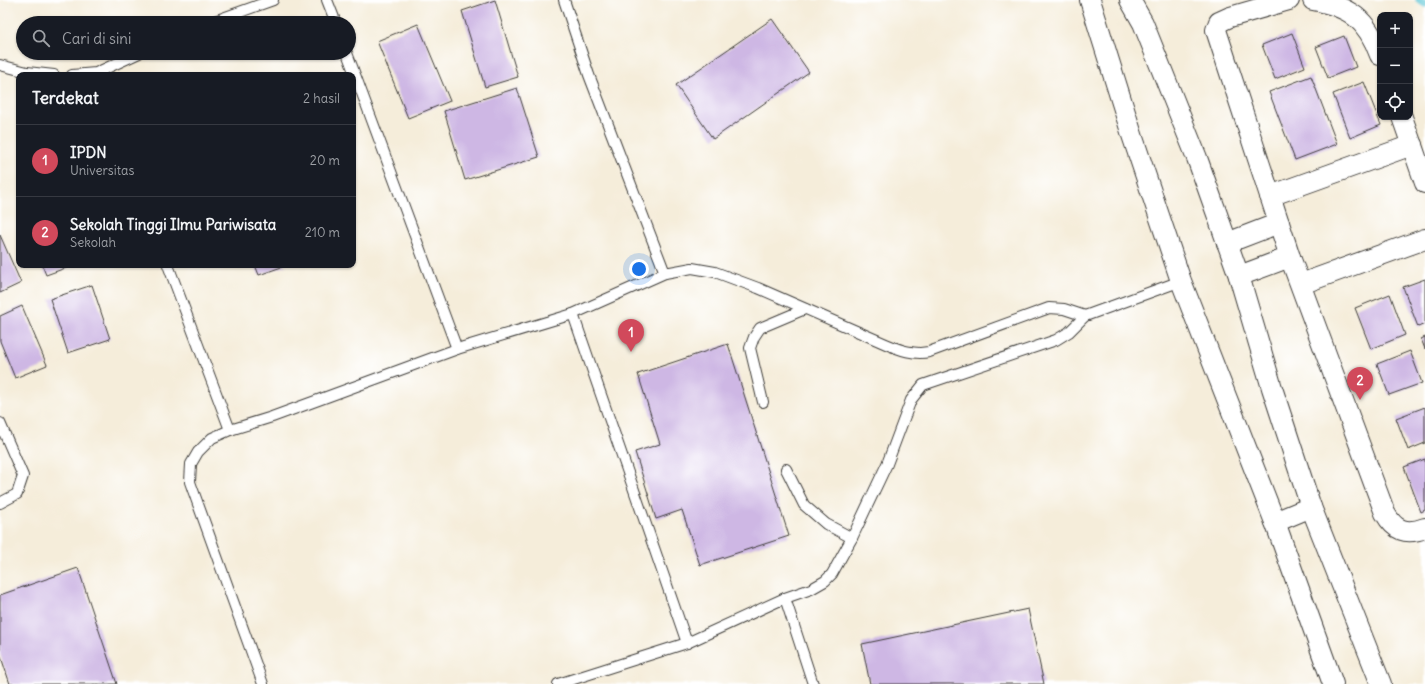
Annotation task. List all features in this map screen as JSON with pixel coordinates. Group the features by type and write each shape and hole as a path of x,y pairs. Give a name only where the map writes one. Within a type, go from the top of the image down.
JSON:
{"street":[{"path":"1090,0 1132,135 1181,282 1274,522 1333,684"},
{"path":"1130,0 1143,23 1170,88 1227,243 1239,276 1272,388 1311,507 1381,684"},
{"path":"1289,0 1230,17 1219,22 1216,27 1290,257 1385,513 1391,524 1405,531 1413,532 1425,528"},
{"path":"1313,0 1338,7 1358,18 1371,32 1377,48"},
{"path":"1403,120 1425,183"},
{"path":"1270,196 1412,145"},
{"path":"1227,243 1279,223"},
{"path":"1301,284 1425,238"},
{"path":"1239,276 1290,257"},
{"path":"1274,522 1311,507"}],"lane":[{"path":"228,16 273,0"},
{"path":"327,0 333,16"},
{"path":"564,0 589,75 665,273"},
{"path":"101,72 125,60"},
{"path":"350,60 354,72"},
{"path":"0,65 27,72"},
{"path":"356,77 457,349"},
{"path":"169,268 230,430"},
{"path":"263,684 190,482 191,464 198,452 212,438 230,430 272,417 457,349 573,314 665,273 692,268 715,272 902,351 924,353 1049,308 1064,309 1085,316"},
{"path":"558,684 687,643 826,581 832,574 852,538 887,464 911,400 923,385 1056,340 1069,332 1085,316 1181,282"},
{"path":"763,402 750,348 754,337 760,328 805,309"},
{"path":"573,314 687,643"},
{"path":"0,423 23,476 17,494 0,503"},
{"path":"786,469 804,505 826,524 852,538"},
{"path":"785,598 813,684"}],"building":[{"path":"495,0 518,77 485,87 462,11"},
{"path":"772,19 809,72 713,139 676,85"},
{"path":"418,24 450,101 408,118 377,41"},
{"path":"1292,33 1305,67 1275,79 1262,45"},
{"path":"1344,36 1356,67 1328,78 1316,47"},
{"path":"1311,76 1337,144 1295,160 1269,92"},
{"path":"1364,82 1377,115 1377,120 1379,120 1381,125 1350,138 1333,94"},
{"path":"517,88 539,157 465,180 444,111"},
{"path":"0,235 21,283 0,293"},
{"path":"43,268 66,268 46,275"},
{"path":"256,268 279,268 259,275"},
{"path":"1425,279 1425,324 1418,327 1403,287"},
{"path":"92,285 110,339 68,353 50,299"},
{"path":"1390,294 1405,335 1371,349 1355,308"},
{"path":"22,306 47,365 15,378 0,341 0,316"},
{"path":"1425,337 1425,349 1421,339"},
{"path":"728,344 789,536 700,565 682,510 656,519 635,452 660,444 638,374"},
{"path":"1410,351 1422,383 1389,395 1377,364"},
{"path":"1425,407 1425,443 1408,450 1396,418"},
{"path":"1425,459 1425,510 1421,512 1404,467"},
{"path":"78,568 117,684 10,684 0,654 0,595"},
{"path":"1028,609 1044,684 870,684 862,644"}],"waterway":[{"path":"1419,0 1425,4"}],"place":[{"name":"IPDN","path":"631,352"},
{"name":"Sekolah Tinggi Ilmu Pariwisata","path":"1360,400"}]}
